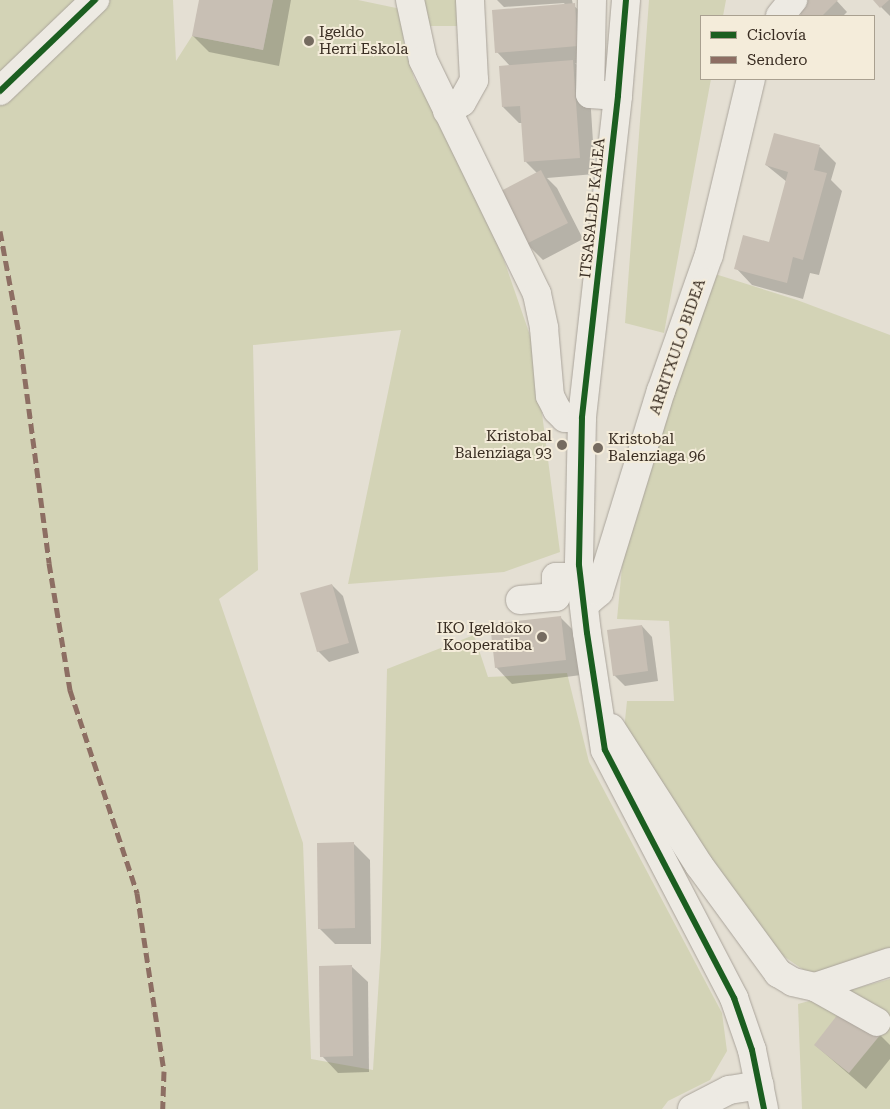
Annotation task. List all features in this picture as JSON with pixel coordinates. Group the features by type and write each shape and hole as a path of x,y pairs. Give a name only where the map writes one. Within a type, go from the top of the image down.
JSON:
{"street":[{"path":"0,91 95,0"},
{"path":"410,0 423,60 537,294 544,328 550,396 556,410 565,418 582,418"},
{"path":"447,111 462,102 474,80 470,0"},
{"path":"592,0 590,94 618,96"},
{"name":"ITSASALDE KALEA","path":"626,0 618,96 582,418 580,578 605,750 734,998 752,1050 762,1097"},
{"path":"781,15 793,0"},
{"name":"ARRITXULO BIDEA","path":"584,605 599,592 661,391 710,255 750,80"},
{"path":"520,600 556,597 556,577 580,578"},
{"path":"600,708 694,856 764,957 778,973 792,982 815,987 877,1022"},
{"path":"815,987 890,962"},
{"path":"692,1109 729,1090 762,1097"}],"green space":[{"path":"0,0 173,0 176,61 192,36 263,50 273,0 358,0 401,9 404,45 414,78 478,185 533,344 560,552 504,572 348,584 401,330 253,345 258,570 219,599 303,843 311,1059 373,1070 381,947 387,669 474,635 488,677 567,673 589,762 722,1013 727,1051 710,1080 668,1101 662,1109 0,1109"},
{"path":"424,0 460,0 458,26 424,26"},
{"path":"649,0 726,0 723,15 700,15 700,80 711,80 664,333 625,323"},
{"path":"712,273 797,300 890,335 890,954 811,975 776,951 720,879 624,730 627,701 674,701 669,621 617,619 625,536"},
{"path":"890,979 890,1109 802,1109 798,1004"}],"building":[{"path":"199,0 273,0 263,50 192,36"},
{"path":"807,0 838,0 823,15 801,15 797,11"},
{"path":"873,0 889,0 880,8"},
{"path":"575,3 578,46 495,53 492,10"},
{"path":"573,60 580,158 524,162 520,106 502,107 499,66"},
{"path":"774,133 820,145 814,170 827,173 803,260 793,257 787,283 734,269 743,235 769,242 788,172 765,165"},
{"path":"541,170 568,223 526,244 499,192"},
{"path":"332,584 349,643 317,652 300,593"},
{"path":"561,616 566,660 495,668 490,624"},
{"path":"642,625 648,671 613,676 607,630"},
{"path":"354,842 355,928 318,929 317,843"},
{"path":"352,965 353,1056 320,1057 319,966"},
{"path":"845,1005 881,1034 849,1073 814,1045"}],"marked path":[{"path":"0,231 19,334 49,563 70,690 137,893 164,1071 163,1109"}],"cycle path":[{"path":"0,91 95,0"},
{"path":"626,0 618,96 582,418 579,565 587,633 605,750 734,998 752,1050 764,1109"}],"place":[{"name":"Igeldo Herri Eskola","path":"309,41"},
{"name":"Kristobal Balenziaga 93","path":"562,445"},
{"name":"Kristobal Balenziaga 96","path":"598,448"},
{"name":"IKO Igeldoko Kooperatiba","path":"542,637"}]}
